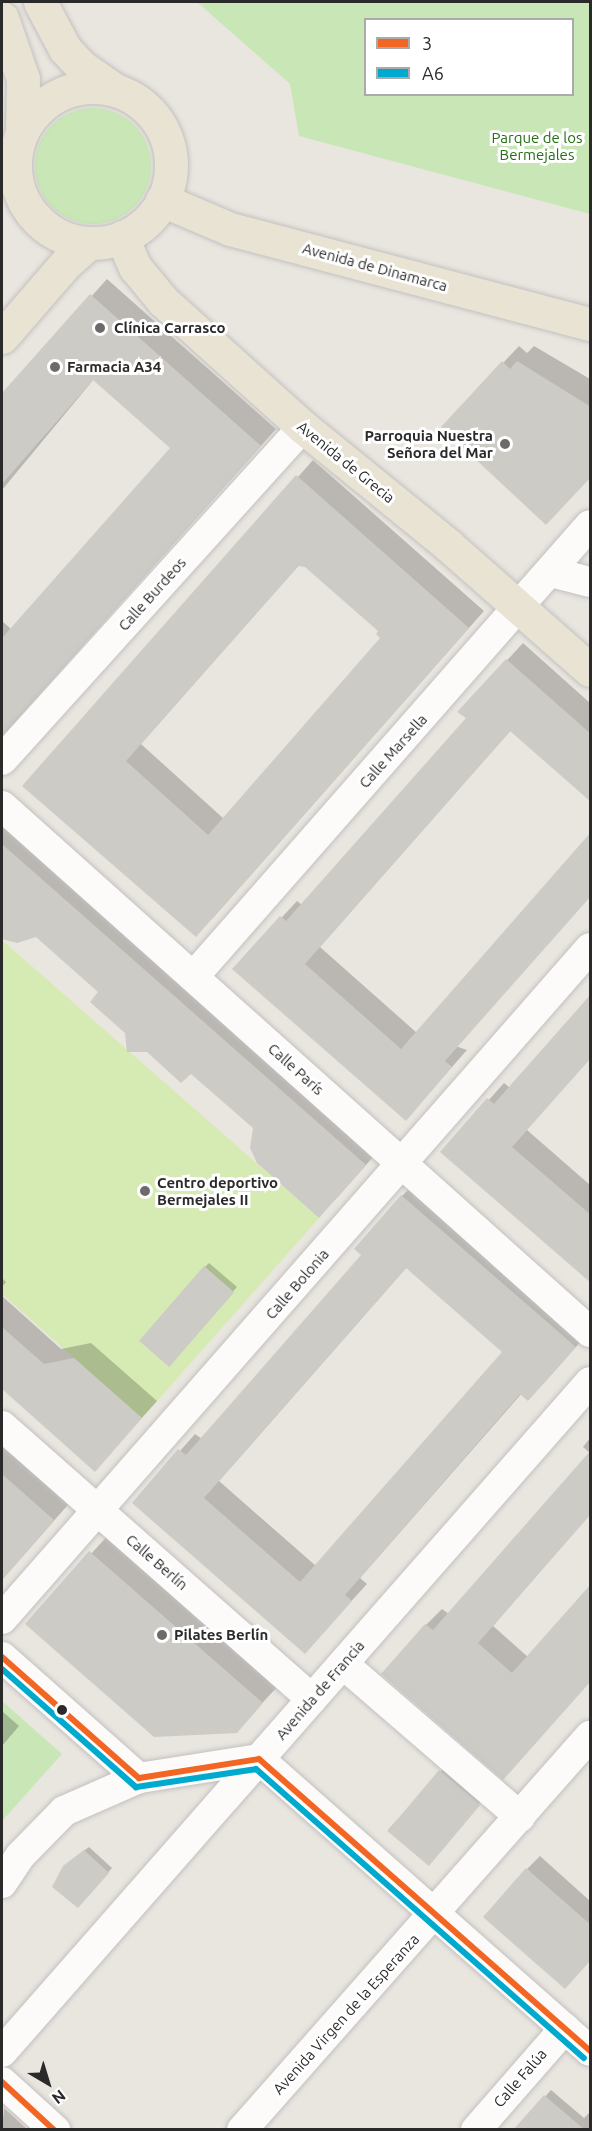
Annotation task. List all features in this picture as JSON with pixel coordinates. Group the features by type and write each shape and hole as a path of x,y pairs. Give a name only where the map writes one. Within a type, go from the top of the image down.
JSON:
{"main road":[{"path":"40,2 65,49 82,67 115,90 144,106 165,134 171,167 162,200 146,222 122,237 89,243 58,234 32,214 20,192 14,150 45,104 60,94 96,87 115,90"},
{"path":"2,18 23,79 14,150 2,203"},
{"name":"Avenida de Dinamarca","path":"162,200 230,229 591,324"},
{"name":"Avenida de Grecia","path":"122,237 146,284 303,427 591,670"},
{"path":"2,337 66,263 89,243"}],"street":[{"name":"Calle Burdeos","path":"2,760 303,427"},
{"name":"Calle Marsella","path":"194,976 591,525"},
{"path":"551,572 591,582"},
{"name":"Calle París","path":"2,806 591,1332"},
{"name":"Calle Bolonia","path":"2,1619 591,948"},
{"name":"Avenida de Francia","path":"6,2038 259,1760 591,1382"},
{"name":"Calle Berlín","path":"2,1426 312,1698"},
{"path":"2,1657 139,1778"},
{"path":"343,1664 520,1817"},
{"name":"Avenida Virgen de la Esperanza","path":"242,2130 434,1916 591,1736"},
{"path":"2,1883 20,1856 64,1811 139,1778 259,1760 434,1916 591,2051"},
{"name":"Calle Falúa","path":"476,2130 564,2028"},
{"path":"2,2082 55,2130"}],"green space":[{"name":"Parque de los Bermejales","path":"197,2 590,2 590,214 299,136 290,84"},
{"path":"93,108 115,112 134,125 147,144 151,166 147,188 134,207 115,220 93,224 71,220 52,207 39,188 35,166 39,144 52,125 71,112"},
{"name":"Centro deportivo Bermejales II","path":"2,940 319,1218 142,1418 2,1294"},
{"path":"2,1701 62,1754 2,1821"}],"building":[{"path":"90,294 261,446 2,735 2,638 170,448 93,380 2,484 2,393"},
{"name":"Parroquia Nuestra Señora del Mar","path":"502,361 510,369 517,361 591,407 591,477 546,525 441,427"},
{"path":"296,475 469,628 196,937 22,786","holes":["298,566 305,567 378,631 376,634 380,638 208,835 126,761"]},
{"path":"506,659 591,734 591,802 510,731 305,964 401,1049 591,832 591,896 445,1061 452,1067 406,1121 232,969 280,916 286,921 466,718 457,712"},
{"path":"2,844 366,1165 319,1218 257,1163 250,1148 253,1128 191,1074 181,1083 147,1052 127,1052 125,1033 90,1002 98,992 36,937 17,943 2,939"},
{"path":"591,994 591,1058 512,1147 591,1215 591,1283 440,1152 487,1098 494,1104"},
{"path":"401,1195 576,1347 528,1401 520,1394 345,1595 352,1601 305,1654 132,1503 178,1449 186,1455 361,1255 354,1249","holes":["406,1268 502,1352 300,1582 204,1498"]},
{"path":"204,1266 234,1292 169,1367 139,1341"},
{"path":"2,1327 44,1364 74,1358 142,1418 95,1472 2,1389"},
{"path":"591,1450 591,1514 478,1643 512,1673 591,1584 591,1681 503,1780 381,1674 425,1624 433,1630"},
{"path":"2,1474 54,1520 2,1580"},
{"path":"89,1551 263,1703 237,1733 154,1737 25,1624"},
{"path":"439,1770 480,1805 429,1866 388,1831"},
{"path":"84,1850 109,1873 78,1908 52,1887 63,1866"},
{"path":"526,1868 591,1925 591,1960 565,1989 483,1917"},
{"path":"544,2095 585,2130 513,2130"}],"transit line":[{"name":"3","path":"2,1657 139,1778 259,1759 590,2051"},
{"name":"A6","path":"2,1669 136,1787 256,1769 584,2058"},
{"name":"3","path":"2,2082 54,2130"}],"place":[{"name":"Clínica Carrasco","path":"100,328"},
{"name":"Farmacia A34","path":"55,367"},
{"name":"Parroquia Nuestra Señora del Mar","path":"505,444"},
{"name":"Centro deportivo Bermejales II","path":"145,1191"},
{"name":"Pilates Berlín","path":"162,1635"}]}
